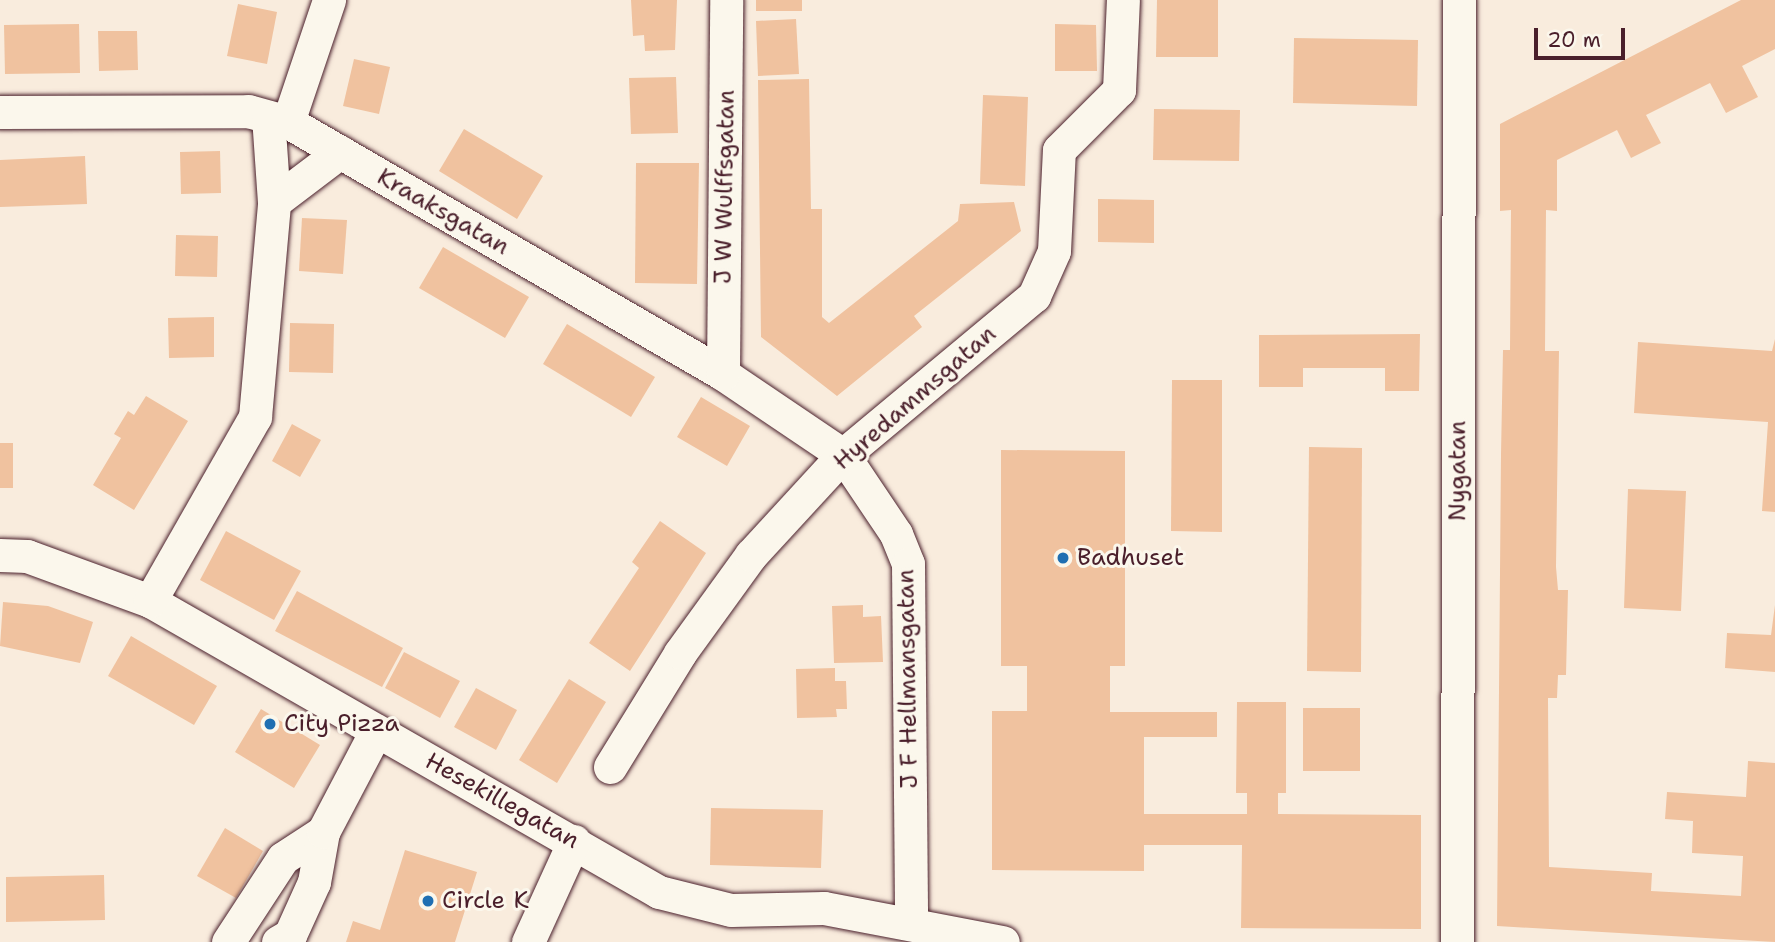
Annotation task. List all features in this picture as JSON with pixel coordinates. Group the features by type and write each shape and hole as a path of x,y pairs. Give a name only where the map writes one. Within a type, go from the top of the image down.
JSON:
{"street":[{"path":"150,601 255,416 274,202 278,120 329,0"},
{"name":"J W Wulffsgatan","path":"723,374 726,0"},
{"name":"Hyredammsgatan","path":"610,766 680,653 751,555 843,455 1034,296 1054,251 1059,150 1119,90 1123,0"},
{"name":"Nygatan","path":"1457,942 1459,0"},
{"name":"Kraaksgatan","path":"0,113 248,111 278,120 340,152 723,374 843,455"},
{"path":"274,202 340,152"},
{"name":"J F Hellmansgatan","path":"843,455 896,534 908,564 911,922"},
{"name":"Hesekillegatan","path":"0,555 27,556 150,601 659,892 719,907 824,908 911,922 1003,942"},
{"path":"278,942 290,935 314,882 323,832 376,731"},
{"path":"228,942 283,858 323,832"},
{"path":"528,942 574,841"}],"building":[{"path":"631,0 677,0 675,50 645,51 644,35 633,36"},
{"path":"756,0 802,0 802,11 756,11"},
{"path":"1157,0 1218,0 1218,57 1156,57"},
{"path":"1741,0 1775,0 1775,49 1742,66 1758,97 1726,113 1710,83 1646,115 1661,143 1631,158 1617,130 1557,160 1557,211 1546,210 1545,351 1559,351 1556,567 1558,590 1568,590 1566,675 1558,675 1557,698 1548,698 1549,867 1652,873 1651,891 1741,896 1743,856 1692,853 1693,821 1665,819 1667,792 1746,797 1748,761 1775,763 1775,942 1497,926 1503,350 1510,350 1511,210 1500,211 1500,124"},
{"path":"238,4 277,12 267,64 227,56"},
{"path":"796,19 799,74 758,76 756,21"},
{"path":"79,24 80,73 5,74 4,25"},
{"path":"1055,24 1096,25 1097,71 1055,71"},
{"path":"98,31 137,31 138,70 99,71"},
{"path":"1294,38 1418,40 1417,106 1293,103"},
{"path":"354,59 390,67 379,114 343,106"},
{"path":"676,77 678,133 631,134 629,78"},
{"path":"809,79 811,209 822,209 822,317 829,323 958,221 960,204 1014,202 1021,231 914,316 922,327 837,396 761,337 758,80"},
{"path":"983,95 1028,97 1025,186 980,184"},
{"path":"1154,109 1240,110 1239,161 1153,160"},
{"path":"464,129 543,176 517,219 439,171"},
{"path":"220,151 221,193 181,194 180,152"},
{"path":"85,156 87,204 0,207 0,160"},
{"path":"636,163 699,163 697,284 635,283"},
{"path":"1098,199 1154,200 1154,243 1098,242"},
{"path":"302,218 347,220 343,274 299,271"},
{"path":"176,235 218,236 217,277 175,276"},
{"path":"443,247 529,297 505,338 419,288"},
{"path":"214,317 214,357 169,358 168,318"},
{"path":"290,323 334,324 333,373 289,372"},
{"path":"567,324 655,377 631,417 543,364"},
{"path":"1420,334 1419,391 1385,391 1385,368 1303,368 1303,387 1259,387 1259,335"},
{"path":"1775,339 1775,512 1762,511 1768,422 1634,413 1638,342 1772,351"},
{"path":"1172,380 1222,380 1222,532 1171,531"},
{"path":"146,396 188,421 134,510 93,485 121,438 114,434 128,411 134,415"},
{"path":"701,397 750,426 727,466 677,437"},
{"path":"292,424 321,440 300,477 272,461"},
{"path":"0,443 13,443 13,488 0,488"},
{"path":"1309,447 1362,448 1361,672 1307,671"},
{"name":"Badhuset","path":"1001,450 1125,451 1125,666 1110,666 1110,712 1217,712 1217,737 1144,737 1144,814 1247,814 1247,793 1236,793 1237,702 1286,702 1286,793 1278,793 1278,814 1421,815 1421,929 1241,928 1242,845 1144,845 1144,871 992,870 992,711 1027,711 1027,666 1001,666"},
{"path":"1628,489 1686,491 1681,611 1624,608"},
{"path":"660,521 706,553 630,671 589,643 639,568 632,562"},
{"path":"226,531 301,571 274,620 200,580"},
{"path":"297,591 403,648 382,687 275,631"},
{"path":"3,602 48,606 93,622 80,663 0,646"},
{"path":"863,605 863,617 881,616 883,662 834,663 832,606"},
{"path":"1775,605 1775,672 1725,668 1727,633 1771,635"},
{"path":"131,636 217,686 194,725 108,676"},
{"path":"404,652 460,681 440,718 385,688"},
{"path":"835,668 835,681 846,681 847,709 836,709 837,717 797,718 796,669"},
{"path":"569,679 606,702 557,783 519,760"},
{"path":"476,688 517,710 496,750 454,727"},
{"path":"1303,708 1360,708 1360,771 1303,771"},
{"path":"261,709 320,745 294,788 235,752"},
{"path":"711,808 823,810 821,868 710,865"},
{"path":"225,828 263,851 236,898 197,876"},
{"name":"Circle K","path":"405,850 477,872 455,942 346,942 353,921 380,930"},
{"path":"104,875 105,920 6,922 6,877"}],"place":[{"name":"Badhuset","path":"1063,558"},
{"name":"City Pizza","path":"270,724"},
{"name":"Circle K","path":"428,901"}]}
